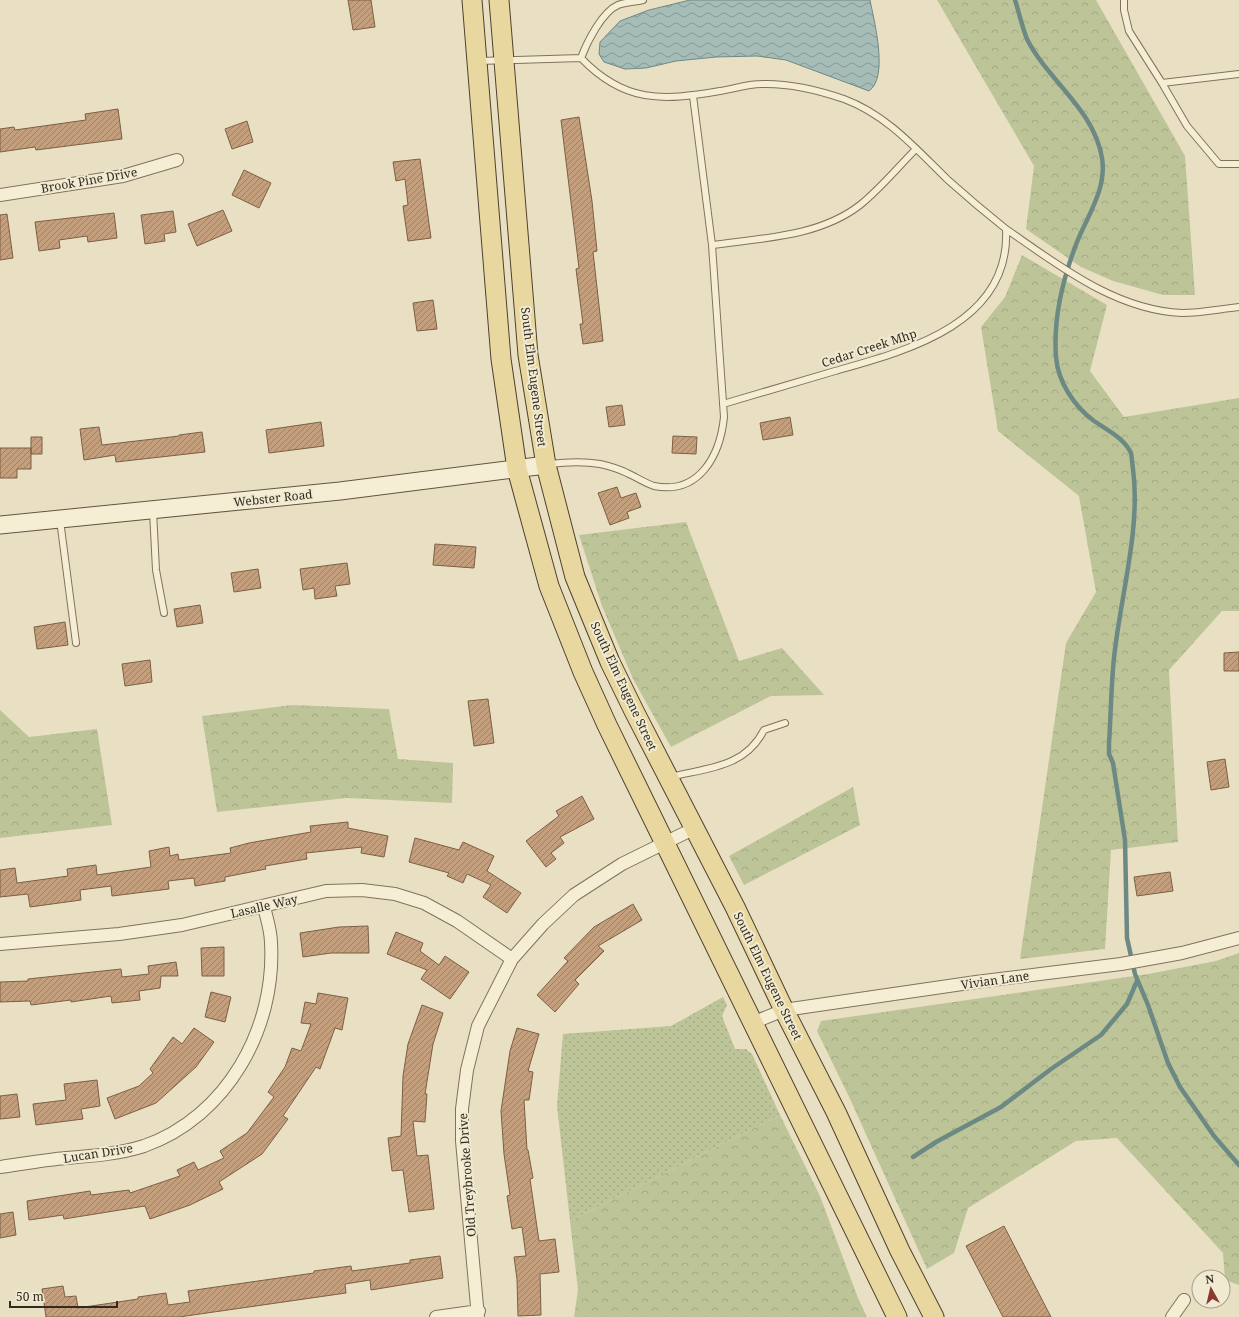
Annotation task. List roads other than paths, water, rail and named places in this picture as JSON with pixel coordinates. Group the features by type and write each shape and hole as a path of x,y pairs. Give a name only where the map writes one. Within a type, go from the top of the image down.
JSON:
{"main road":[{"path":"472,0 501,359 517,469 549,586 583,672 752,1023 897,1317"},
{"name":"South Elm Eugene Street","path":"500,0 528,355 546,465 575,577 610,662 695,828 784,1010 836,1112 900,1251 934,1317"}],"street":[{"name":"Brook Pine Drive","path":"0,195 123,176 177,160"},
{"name":"Webster Road","path":"0,525 340,491 546,465"},
{"name":"Old Treybrooke Drive","path":"479,1314 462,1141 462,1109 467,1070 478,1026 512,958 543,924 574,895 622,864 695,828"},
{"name":"Lasalle Way","path":"0,944 118,934 182,925 264,907 326,891 362,890 395,894 424,903 457,921 512,958"},
{"name":"Lucan Drive","path":"0,1167 103,1155 143,1146 172,1133 198,1115 221,1092 242,1065 258,1032 268,1000 272,966 271,941 264,907"},
{"name":"Vivian Lane","path":"752,1023 784,1010 976,982 1121,964 1182,954 1239,938"},
{"path":"1172,1317 1184,1300"},
{"path":"436,1317 479,1314"}],"lane":[{"path":"580,58 597,26 617,3 643,0"},
{"path":"1124,0 1124,10 1129,31 1187,126 1219,164 1239,164"},
{"path":"477,62 505,59 580,58 604,78 632,92 662,98 693,96 760,84 779,84 817,91 844,99 871,111 895,128 951,182 1006,229 1044,256 1105,292 1123,300 1151,309 1180,312 1239,307"},
{"path":"1162,83 1239,74"},
{"path":"546,465 566,462 600,464 625,472 652,485 668,488 678,486 697,478 711,462 717,450 723,431 723,404 712,245 693,96"},
{"path":"712,245 808,230 831,222 860,205 916,149"},
{"name":"Cedar Creek Mhp","path":"723,404 900,352 928,340 946,330 970,312 992,289 998,277 1004,257 1006,229"},
{"path":"153,509 156,570 164,613"},
{"path":"60,519 76,643"},
{"path":"668,777 717,767 739,759 758,743 764,730 785,723"}],"water":[{"path":"690,0 870,0 877,34 879,62 875,84 869,91 786,60 757,56 716,57 676,61 646,68 625,69 604,62 599,54 600,42 620,21 649,10"}],"waterway":[{"path":"1015,0 1027,39 1046,68 1080,110 1090,125 1102,158 1102,180 1096,201 1077,242 1063,284 1055,342 1057,366 1068,393 1087,415 1124,443 1132,456 1135,492 1134,515 1129,564 1114,658 1109,743 1109,754 1113,763 1125,840 1127,938 1135,974 1148,1005 1168,1063 1180,1087 1214,1136 1239,1165"},
{"path":"913,1157 936,1142 1001,1107 1051,1069 1101,1035 1127,1004 1137,981"}]}
